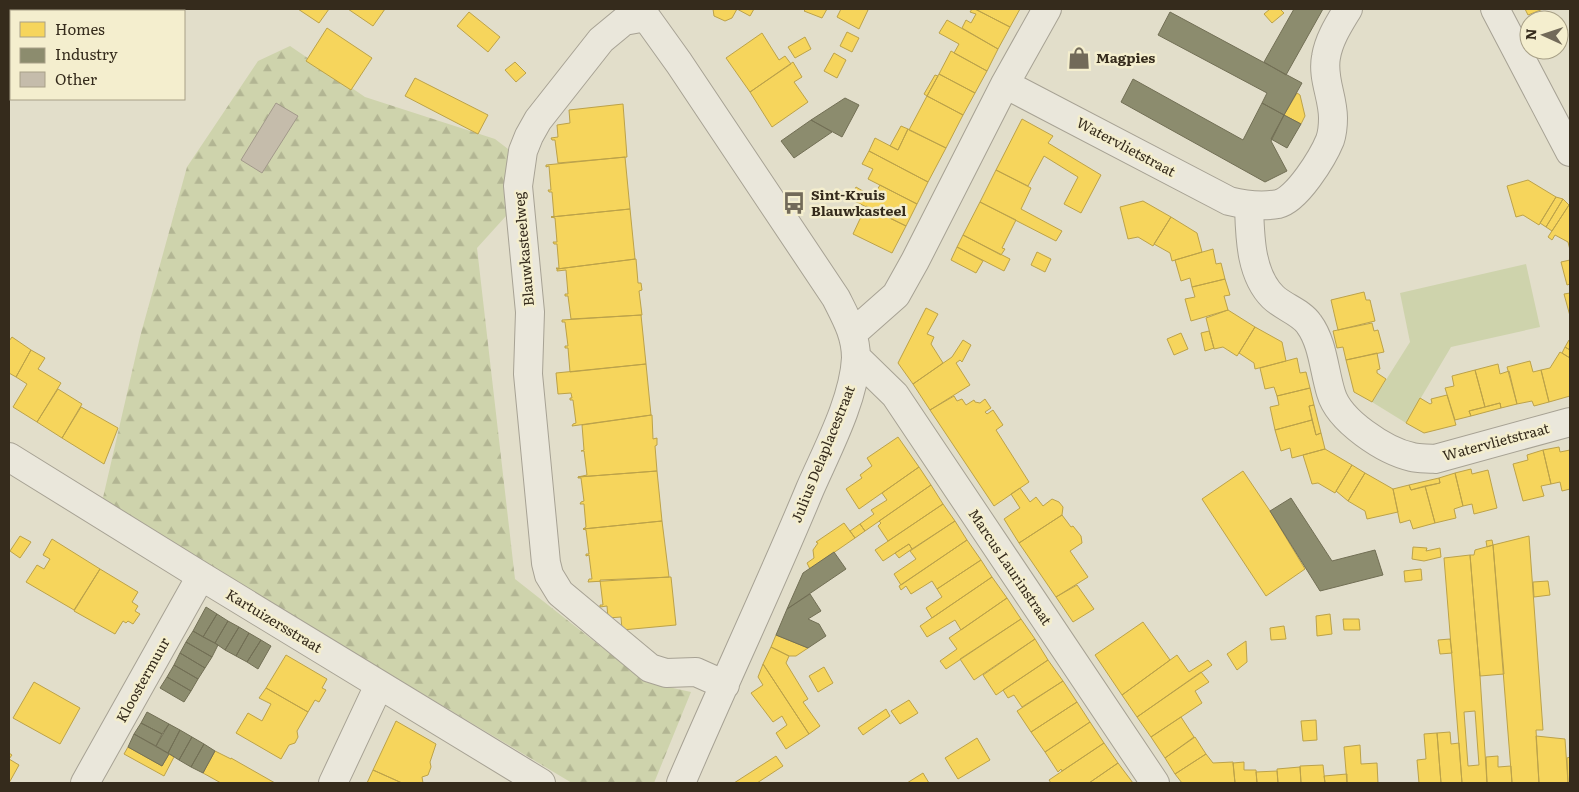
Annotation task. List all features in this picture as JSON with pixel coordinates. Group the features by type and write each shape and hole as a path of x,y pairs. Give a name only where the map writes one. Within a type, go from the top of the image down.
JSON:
{"street":[{"path":"855,345 896,295 916,262 1005,84 1047,9"},
{"name":"Watervlietstraat","path":"1005,84 1229,201 1249,206 1280,204 1297,191 1310,174 1330,139 1333,118 1330,93 1325,74 1326,58 1333,35 1348,9"},
{"path":"1496,9 1570,152"},
{"name":"Blauwkasteelweg","path":"725,685 696,672 666,673 650,668 560,593 549,575 546,563 529,390 530,312 518,186 523,151 538,120 602,40 624,21 649,13 680,63 836,298 855,345"},
{"name":"Watervlietstraat","path":"1249,206 1250,241 1258,274 1272,296 1309,322 1316,337 1331,395 1342,413 1361,431 1400,453 1413,458 1435,459 1570,422"},
{"name":"Julius Delaplacestraat","path":"681,783 845,406 853,383 855,345"},
{"name":"Marcus Laurinstraat","path":"855,345 894,395 1156,783"},
{"name":"Kartuizersstraat","path":"9,457 541,783"},
{"name":"Kloostermuur","path":"85,783 201,576"},
{"path":"333,783 379,685"}],"green space":[{"path":"290,46 365,97 495,139 512,152 506,216 477,248 515,579 646,682 691,692 654,783 572,783 102,502 140,337 187,167 258,61"},
{"path":"1526,264 1540,327 1451,347 1406,423 1372,402 1410,342 1400,293"}],"building: Homes":[{"path":"298,9 329,9 319,23"},
{"path":"348,9 385,9 373,26"},
{"path":"713,9 737,9 732,18 725,21 714,16"},
{"path":"737,9 754,9 750,16"},
{"path":"806,9 827,9 822,18 804,11"},
{"path":"841,9 868,10 859,29 837,17"},
{"path":"972,9 1010,27 998,49 962,28 966,20 971,23 976,14 970,12"},
{"path":"975,9 1020,9 1010,27"},
{"path":"1270,9 1280,9 1284,13 1272,23 1264,14"},
{"path":"1525,9 1543,9 1540,10"},
{"path":"469,12 500,37 488,52 457,26"},
{"path":"947,20 998,49 987,71 954,53 959,44 939,33"},
{"path":"327,28 372,58 351,90 306,61"},
{"path":"847,32 859,38 852,52 840,46"},
{"path":"762,33 779,60 785,56 791,64 750,92 726,58"},
{"path":"805,37 811,49 795,58 788,47"},
{"path":"951,51 987,71 975,93 939,74"},
{"path":"834,53 846,60 837,78 824,71"},
{"path":"515,62 526,73 516,82 505,70"},
{"path":"793,62 802,77 794,82 808,102 772,127 750,92"},
{"path":"939,74 975,93 963,115 927,96"},
{"path":"935,75 938,76 927,96 924,94"},
{"path":"415,78 488,115 478,134 405,96"},
{"path":"1297,93 1300,95 1305,116 1301,124 1284,115"},
{"path":"927,96 963,115 946,148 909,130"},
{"path":"623,104 627,157 558,163 555,140 551,138 558,137 557,125 570,123 569,110"},
{"path":"1022,119 1053,136 1048,143 1101,175 1081,213 1064,204 1078,177 1044,156 1028,186 996,170"},
{"path":"901,126 908,129 898,150 890,146"},
{"path":"908,129 946,148 928,182 869,151 875,138 898,150"},
{"path":"869,151 928,182 917,204 868,179 873,169 862,164"},
{"path":"625,157 630,209 551,217 554,216 552,192 548,190 551,190 549,166 546,167 546,165"},
{"path":"996,170 1031,188 1021,209 1062,231 1056,241 980,202"},
{"path":"1528,180 1556,197 1539,225 1523,215 1516,217 1507,186"},
{"path":"880,185 917,204 906,226 850,199 856,187 873,197"},
{"path":"1556,197 1563,199 1546,227 1540,223"},
{"path":"1563,199 1569,205 1552,231 1546,227"},
{"path":"1143,201 1171,217 1153,246 1138,237 1128,239 1120,207"},
{"path":"980,202 1016,220 1002,248 1005,249 1001,255 963,235"},
{"path":"1569,205 1570,250 1568,242 1555,235 1552,240 1548,237"},
{"path":"866,206 906,226 892,253 853,234"},
{"path":"630,209 635,259 557,269 556,268 559,268 557,244 553,242 557,242 555,218 551,217"},
{"path":"1171,217 1197,233 1202,252 1172,261 1170,253 1154,244"},
{"path":"963,235 1010,259 1004,271 957,247"},
{"path":"957,247 983,261 976,273 951,260"},
{"path":"1213,249 1216,264 1221,263 1225,279 1192,287 1190,278 1181,281 1175,260"},
{"path":"1037,252 1051,259 1045,272 1031,265"},
{"path":"636,259 638,283 641,283 642,290 639,291 642,315 571,319 568,296 565,296 565,294 568,294 566,270 557,271 557,269"},
{"path":"1570,260 1570,284 1567,285 1561,262"},
{"path":"1225,279 1230,295 1224,296 1228,310 1191,321 1185,299 1195,297 1192,287"},
{"path":"1364,292 1366,300 1370,300 1375,321 1338,330 1331,300"},
{"path":"1570,293 1570,316 1564,294"},
{"path":"926,308 938,314 927,334 934,337 931,344 943,363 913,384 898,363"},
{"path":"1228,310 1255,327 1237,356 1223,347 1214,349 1206,318"},
{"path":"641,315 646,364 570,372 568,348 565,348 565,346 568,346 565,322 562,322 562,320"},
{"path":"1372,323 1374,331 1378,330 1384,352 1346,360 1343,347 1337,348 1333,331"},
{"path":"1255,327 1282,342 1286,361 1255,369 1254,363 1239,353"},
{"path":"1209,331 1214,348 1205,351 1201,333"},
{"path":"1181,333 1188,349 1174,355 1167,339"},
{"path":"12,337 31,350 16,377 9,373 9,341"},
{"path":"963,340 971,345 962,362 960,360 956,363 970,385 930,410 913,384 952,357"},
{"path":"1570,340 1570,350 1565,347"},
{"path":"1565,347 1570,350 1570,358 1562,353"},
{"path":"31,350 45,358 38,369 61,383 37,422 13,407 27,384 16,377"},
{"path":"1560,352 1570,358 1570,396 1549,402 1541,370 1550,368"},
{"path":"1377,353 1380,369 1377,370 1377,373 1386,379 1372,402 1354,392 1346,360"},
{"path":"1297,358 1300,373 1306,372 1310,388 1277,396 1274,387 1265,389 1260,368"},
{"path":"1530,361 1533,372 1541,370 1549,402 1534,406 1532,401 1517,404 1507,367"},
{"path":"646,364 651,415 572,426 576,423 573,400 570,400 572,398 571,393 558,394 556,373"},
{"path":"1498,364 1500,374 1509,371 1517,404 1501,408 1500,403 1485,407 1475,370"},
{"path":"1475,370 1485,407 1469,411 1471,416 1455,420 1445,388 1454,386 1452,376"},
{"path":"1310,388 1314,405 1309,406 1312,420 1275,430 1270,407 1279,405 1277,396"},
{"path":"58,389 82,404 62,438 37,422"},
{"path":"1447,395 1456,425 1424,433 1406,423 1420,398 1430,404 1432,403 1431,399"},
{"path":"954,396 957,401 962,399 966,405 974,400 980,403 985,399 991,408 985,412 987,414 993,410 1003,425 996,430 1029,482 994,506 930,410"},
{"path":"1500,403 1501,408 1471,416 1469,411"},
{"path":"1314,405 1321,433 1316,435 1309,406"},
{"path":"81,407 118,428 104,464 62,438"},
{"path":"652,415 653,439 657,438 657,445 655,446 657,471 578,477 587,475 584,451 581,451 584,450 582,425"},
{"path":"1312,420 1316,435 1321,433 1325,449 1292,458 1290,448 1281,451 1275,430"},
{"path":"898,437 919,467 859,509 846,489 862,478 860,475 872,466 867,458"},
{"path":"1559,447 1560,452 1570,450 1570,489 1562,491 1560,482 1551,484 1543,450"},
{"path":"1325,449 1352,465 1335,493 1318,483 1312,484 1303,455"},
{"path":"1543,450 1551,484 1541,486 1544,496 1523,501 1513,464 1528,460 1527,455"},
{"path":"1352,465 1365,473 1348,501 1336,491"},
{"path":"919,467 931,485 865,531 860,524 874,514 871,510 887,500 882,493"},
{"path":"1471,469 1472,474 1488,470 1497,508 1474,514 1472,504 1463,506 1455,473"},
{"path":"657,471 662,521 583,529 586,527 584,504 580,504 584,501 581,478 578,477"},
{"path":"1243,471 1305,569 1266,596 1202,499"},
{"path":"1365,473 1393,489 1398,512 1367,519 1365,511 1348,501"},
{"path":"1455,473 1463,506 1454,509 1456,518 1435,523 1425,486 1440,483 1439,478"},
{"path":"1439,478 1440,483 1411,490 1409,485"},
{"path":"931,485 943,504 888,541 878,526 881,523 879,521"},
{"path":"1409,485 1411,490 1425,486 1435,523 1413,529 1410,520 1400,523 1393,489"},
{"path":"1020,488 1030,502 1036,497 1043,506 1052,499 1059,502 1063,507 1062,515 1019,543 1004,519 1020,508 1011,494"},
{"path":"943,504 955,521 912,549 909,544 883,561 875,550"},
{"path":"1062,515 1081,536 1082,543 1070,551 1088,577 1056,597 1019,543"},
{"path":"662,521 669,577 588,582 589,579 592,579 589,555 586,556 586,554 589,554 586,530 583,529"},
{"path":"955,521 967,540 901,585 894,574 916,559 910,551"},
{"path":"844,523 855,538 810,569 807,563 814,558 813,550 818,543 816,542"},
{"path":"860,524 865,531 855,538 850,531"},
{"path":"20,536 31,542 20,558 10,551"},
{"path":"1529,536 1543,730 1536,730 1539,783 1512,783 1493,545"},
{"path":"52,539 100,569 74,610 26,582 37,565 44,569 50,559 43,555"},
{"path":"967,540 981,560 937,589 932,581 911,594 906,586 901,590 899,586"},
{"path":"1492,540 1493,545 1487,547 1486,541"},
{"path":"909,544 912,549 899,558 895,553"},
{"path":"1493,545 1504,674 1480,676 1470,555 1474,555 1475,550"},
{"path":"1413,547 1427,548 1426,551 1440,548 1441,557 1424,561 1412,559"},
{"path":"1470,555 1487,783 1462,783 1444,558","holes":["1475,711 1479,765 1468,766 1464,712"]},
{"path":"981,560 992,577 932,618 926,608 942,597 937,589"},
{"path":"100,569 138,592 132,602 138,606 135,611 140,614 133,624 123,621 115,634 74,611"},
{"path":"1421,569 1422,580 1405,582 1404,571"},
{"path":"671,577 676,625 622,630 621,617 608,618 607,606 600,607 600,605 603,605 600,580"},
{"path":"992,577 1007,598 961,630 955,620 927,637 920,626"},
{"path":"1548,581 1550,595 1534,597 1533,582"},
{"path":"1077,585 1094,609 1073,622 1056,597"},
{"path":"1007,598 1021,619 946,669 940,661 957,649 949,638"},
{"path":"1330,614 1332,634 1317,636 1316,616"},
{"path":"1021,619 1035,639 974,680 960,659"},
{"path":"1343,619 1359,619 1360,630 1344,630"},
{"path":"1143,622 1170,660 1122,695 1095,655"},
{"path":"1284,626 1286,639 1271,640 1270,628"},
{"path":"776,635 808,648 796,656 789,656 771,647"},
{"path":"1035,639 1048,660 996,695 983,675"},
{"path":"1450,639 1452,653 1440,654 1438,640"},
{"path":"1246,641 1247,662 1237,670 1227,654"},
{"path":"771,647 789,656 786,663 808,699 803,702 820,726 809,734 763,664"},
{"path":"286,655 327,679 322,688 326,690 319,702 315,700 308,712 266,688"},
{"path":"1177,655 1189,672 1208,660 1212,665 1137,717 1122,695"},
{"path":"1048,660 1063,681 1022,707 1014,695 1008,698 1003,690"},
{"path":"763,664 809,734 786,749 776,733 787,725 782,716 773,722 751,693 763,685 758,677"},
{"path":"824,667 833,683 818,692 809,676"},
{"path":"1201,672 1209,682 1195,691 1202,703 1151,737 1137,717"},
{"path":"1063,681 1077,702 1031,732 1017,711"},
{"path":"34,682 80,708 60,744 13,718"},
{"path":"266,688 308,712 297,731 298,737 295,743 289,745 281,759 236,733 248,713 262,721 271,704 259,698"},
{"path":"909,700 918,713 900,724 891,711"},
{"path":"1077,702 1090,722 1045,752 1031,732"},
{"path":"886,709 890,716 863,735 858,728"},
{"path":"1181,717 1194,737 1165,758 1151,737"},
{"path":"1316,720 1317,740 1303,741 1301,721"},
{"path":"396,721 436,744 428,775 422,777 423,783 402,783 373,770"},
{"path":"1090,722 1104,743 1058,772 1045,752"},
{"path":"1450,732 1451,744 1459,743 1462,783 1441,783 1437,733"},
{"path":"1437,733 1441,783 1419,783 1417,760 1426,759 1424,734"},
{"path":"1536,736 1565,739 1568,783 1539,783"},
{"path":"1195,737 1206,754 1175,774 1165,758"},
{"path":"977,738 990,760 958,779 945,758"},
{"path":"1104,743 1118,763 1089,783 1051,783 1049,780"},
{"path":"1360,745 1361,764 1377,763 1378,783 1347,783 1344,747"},
{"path":"128,747 162,766 169,754 174,757 164,776 124,754"},
{"path":"215,751 275,783 221,783 203,773"},
{"path":"1206,754 1213,763 1233,762 1235,783 1182,783 1175,774"},
{"path":"776,756 783,766 757,783 734,783"},
{"path":"1498,756 1498,767 1511,766 1512,783 1487,783 1486,757"},
{"path":"1570,757 1570,783 1568,783 1567,758"},
{"path":"9,759 19,765 9,783"},
{"path":"1244,762 1244,770 1256,770 1257,783 1235,783 1233,763"},
{"path":"1118,763 1133,783 1089,783"},
{"path":"1323,765 1325,783 1301,783 1300,766"},
{"path":"1300,767 1301,783 1278,783 1277,769"},
{"path":"373,770 402,783 367,783"},
{"path":"1277,771 1278,783 1257,783 1256,772"},
{"path":"923,773 929,783 907,783"},
{"path":"1347,774 1347,783 1325,783 1324,776"}],"building: Industry":[{"path":"1294,9 1323,9 1286,75 1264,62"},
{"path":"1170,12 1302,83 1284,115 1262,103 1267,93 1158,35"},
{"path":"1133,79 1243,140 1262,103 1284,115 1271,141 1287,171 1265,182 1121,102"},
{"path":"845,98 859,105 842,137 811,120"},
{"path":"1284,115 1301,124 1287,148 1271,139"},
{"path":"811,120 832,132 794,158 781,141"},
{"path":"1291,498 1332,561 1375,550 1383,575 1320,591 1270,511"},
{"path":"834,552 846,569 787,609 803,573"},
{"path":"810,594 821,611 808,619 819,624 826,636 808,648 776,635 787,609"},
{"path":"206,607 217,614 203,637 193,631"},
{"path":"217,614 228,621 215,643 203,637"},
{"path":"228,621 239,627 225,650 215,643"},
{"path":"239,627 249,633 236,656 225,650"},
{"path":"193,631 218,645 212,657 186,642"},
{"path":"249,633 261,640 247,662 236,656"},
{"path":"261,640 271,646 258,669 247,662"},
{"path":"186,642 212,657 205,668 180,653"},
{"path":"180,653 205,668 198,679 174,665"},
{"path":"174,665 198,679 191,691 167,677"},
{"path":"167,677 191,691 184,702 160,688"},
{"path":"147,712 169,724 162,734 141,723"},
{"path":"141,723 162,734 156,746 134,734"},
{"path":"169,724 180,730 168,753 156,746"},
{"path":"180,730 192,737 179,760 168,753"},
{"path":"134,734 169,754 162,766 128,747"},
{"path":"192,737 204,744 191,767 179,760"},
{"path":"204,744 215,751 203,773 191,767"}],"building: Other":[{"path":"276,103 298,116 262,173 241,160"}],"place":[{"name":"Magpies","path":"1079,58"},
{"name":"Sint-Kruis Blauwkasteel","path":"794,203"}]}
